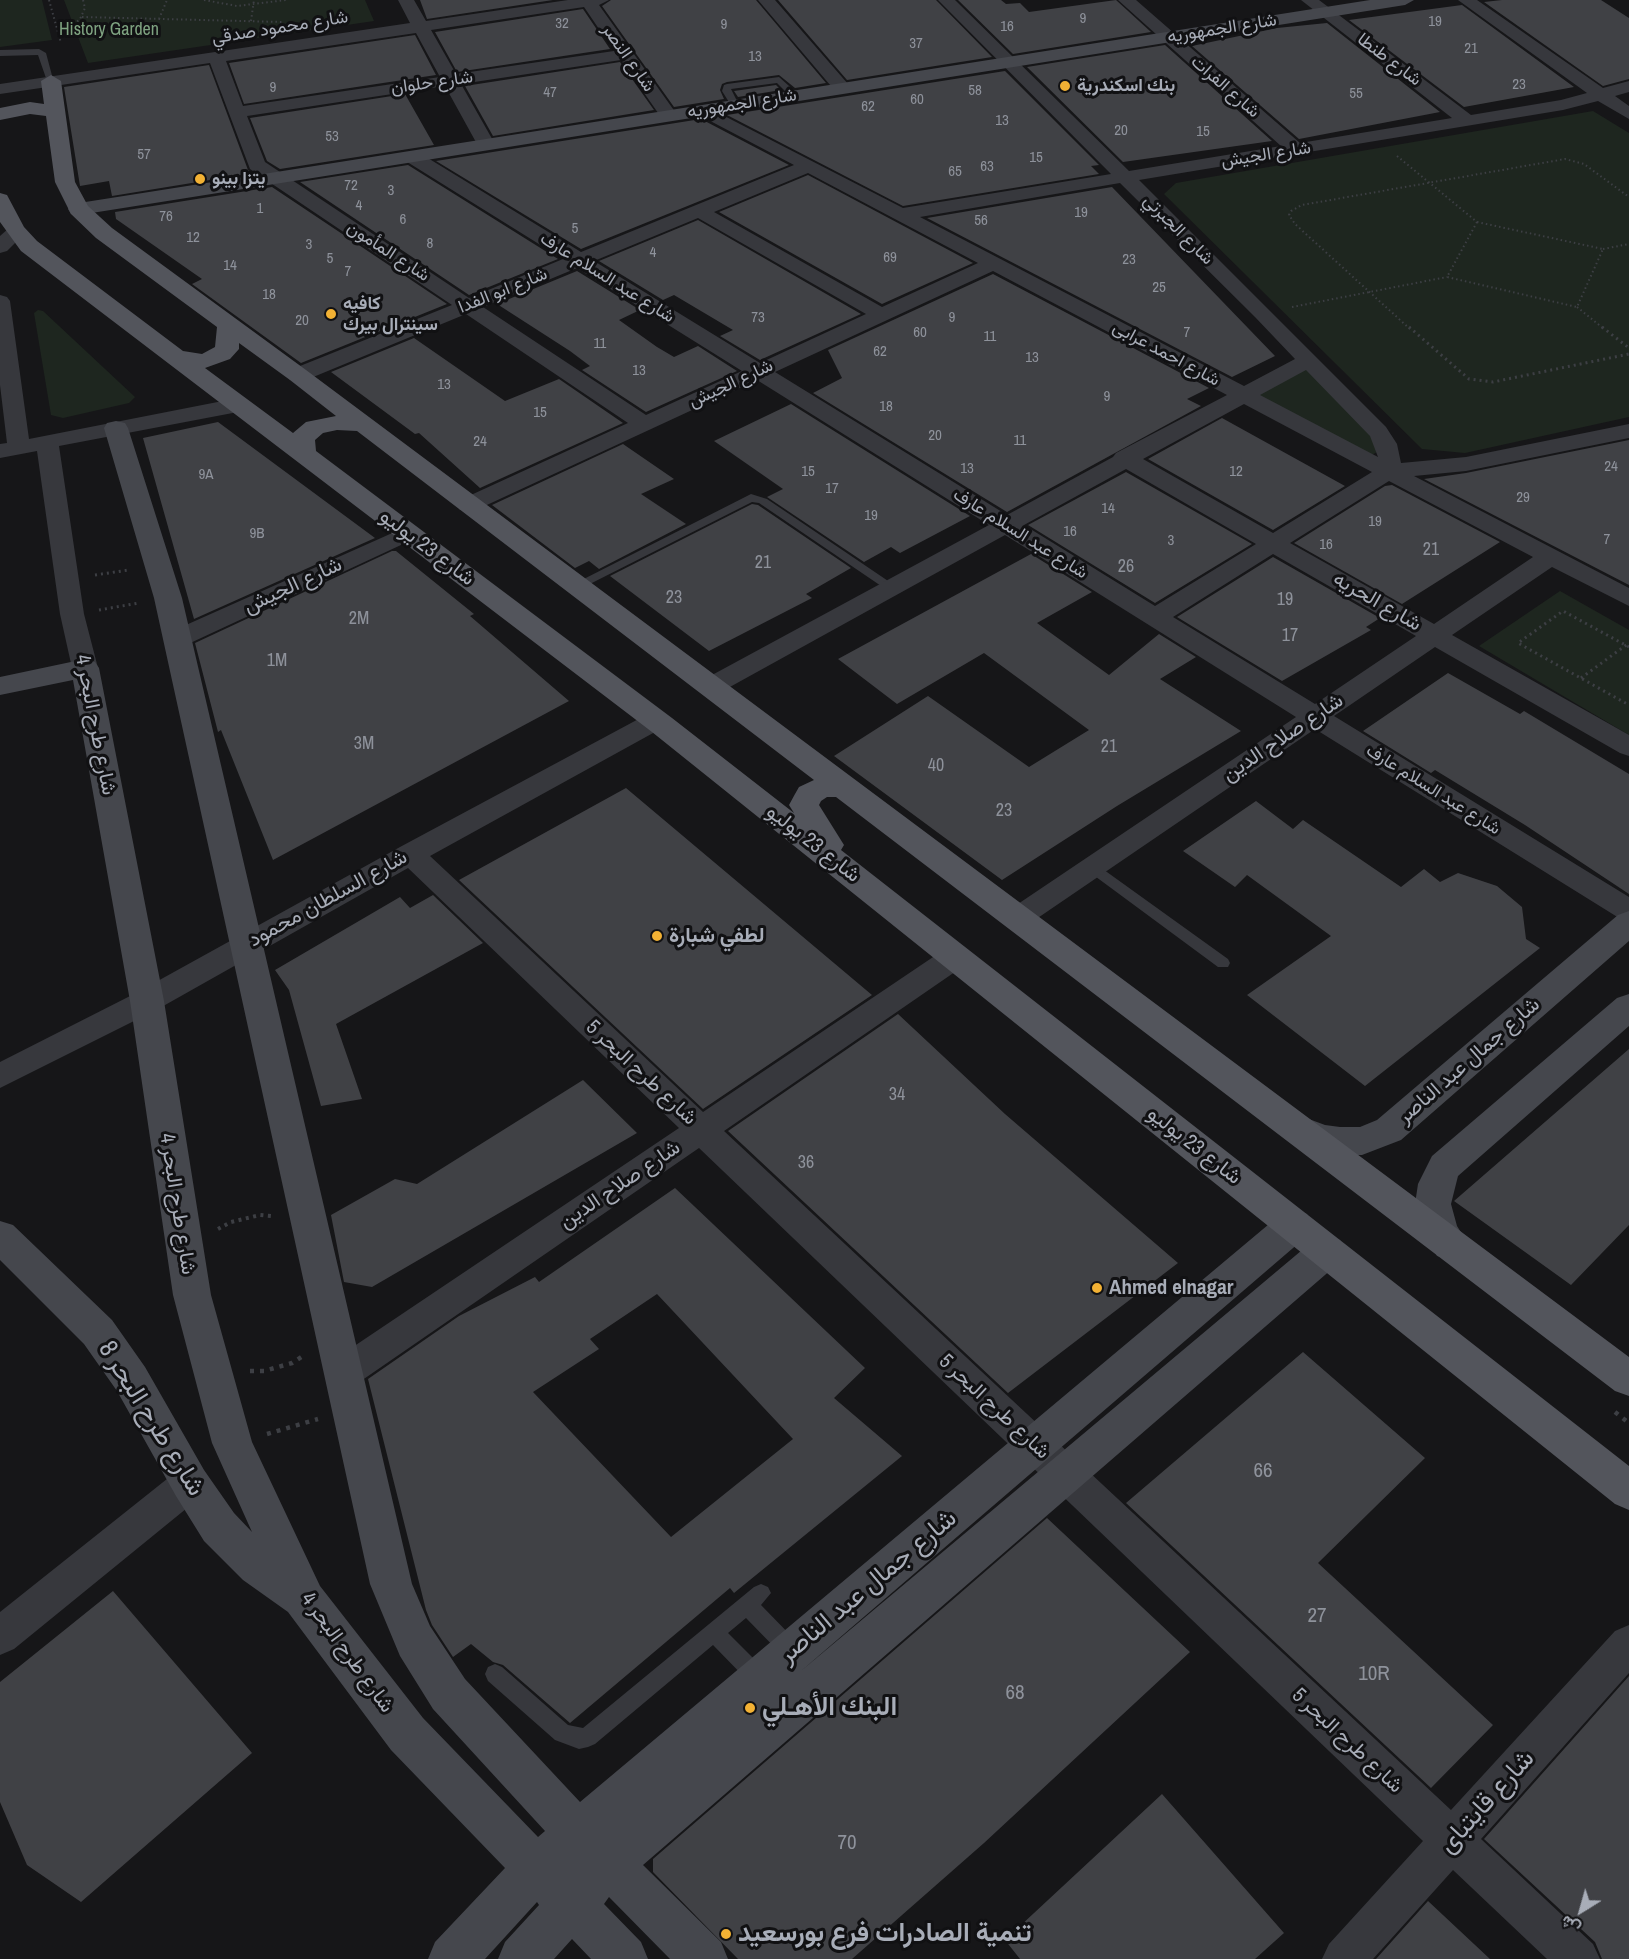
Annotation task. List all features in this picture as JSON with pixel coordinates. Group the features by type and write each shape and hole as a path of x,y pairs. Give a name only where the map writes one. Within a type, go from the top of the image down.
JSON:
{"main road":[{"path":"62,79 56,111 65,182 79,209 104,233 298,375 1016,919 1629,1379"},
{"path":"0,114 30,108 56,111"},
{"name":"شارع 23 يوليو","path":"5,224 29,246 655,721 1629,1491"},
{"path":"177,357 204,361 222,354 227,349 230,325"},
{"path":"304,454 302,438 315,427 338,423 362,424"},
{"path":"842,787 824,787 816,790 810,794 804,805 806,812 845,870"}],"street":[{"path":"406,0 486,144"},
{"path":"766,0 842,88"},
{"name":"شارع الجبرتي","path":"946,0 1262,313 1378,432 1390,458 1389,471"},
{"name":"شارع الفرات","path":"1126,0 1297,150"},
{"name":"شارع طنطا","path":"1309,0 1468,121"},
{"name":"شارع الجمهوريه","path":"79,209 1405,0"},
{"path":"1466,0 1629,114"},
{"name":"شارع محمود صدقي","path":"0,89 592,1"},
{"name":"شارع النصر","path":"592,1 669,116"},
{"name":"شارع حلوان","path":"238,112 626,54"},
{"name":"شارع المأمون","path":"216,57 257,165 645,424"},
{"name":"شارع الجيش","path":"900,214 1574,103 1599,93 1629,86"},
{"name":"شارع احمد عرابى","path":"703,110 1629,598"},
{"name":"شارع عبد السلام عارف","path":"411,156 1629,911"},
{"name":"شارع ابو الفدا","path":"298,375 809,166"},
{"path":"699,211 882,315"},
{"name":"شارع الجيش","path":"468,505 994,264"},
{"path":"0,302 10,449 238,405"},
{"path":"710,687 1242,393 1308,360"},
{"path":"116,428 160,565 168,598 312,1225 391,1584 415,1641 449,1694 593,1849 704,1959"},
{"path":"1155,617 1389,471 1466,464 1629,431"},
{"name":"شارع طرح البحر 4","path":"47,442 72,614 85,668 147,1001 184,1255 192,1295 232,1443 304,1599 407,1734 624,1959"},
{"name":"شارع الحريه","path":"1124,458 1629,747"},
{"name":"شارع الجيش","path":"177,639 408,533"},
{"name":"شارع صلاح الدين","path":"1016,919 1550,556"},
{"path":"0,686 85,668"},
{"name":"شارع السلطان محمود","path":"0,1076 147,1001 248,943 655,721"},
{"name":"شارع طرح البحر 5","path":"410,854 1578,1959"},
{"name":"شارع جمال عبد الناصر","path":"1288,1124 1322,1139 1340,1141 1362,1141 1389,1130 1629,923"},
{"name":"شارع صلاح الدين","path":"345,1372 956,957"},
{"path":"1450,1245 1437,1225 1433,1204 1436,1184 1445,1166 1629,1007"},
{"name":"شارع جمال عبد الناصر","path":"522,1959 572,1905 593,1849 760,1679 1294,1225"},
{"name":"شارع طرح البحر 8","path":"0,1236 98,1332 131,1378 190,1483 226,1534 258,1566 304,1599"},
{"name":"شارع جمال عبد الناصر","path":"452,1959 536,1869 593,1849 1065,1474 1327,1251"},
{"path":"0,1636 190,1483"},
{"name":"شارع قايتباى","path":"1344,1959 1629,1644"}],"lane":[{"path":"0,54 26,50 42,53 62,79"},
{"path":"576,585 751,498 763,501 891,587"},
{"path":"1093,867 1223,963"},
{"path":"495,1674 562,1733 579,1739 588,1737 754,1599 792,1652"},
{"path":"714,1632 760,1679"}],"path":[{"path":"49,0 60,36 62,79"},
{"path":"60,36 82,17 85,8 83,0"},
{"path":"159,19 167,0"},
{"path":"204,0 222,5 253,6 286,0"},
{"path":"251,21 254,0"},
{"path":"82,17 283,22"},
{"path":"1374,136 1477,222 1603,249 1629,243"},
{"path":"1629,197 1584,164 1565,159 1302,205 1291,211 1291,219 1462,376 1476,381 1493,382 1629,354"},
{"path":"1447,277 1477,222"},
{"path":"1577,307 1603,249"},
{"path":"1262,313 1447,277 1577,307 1629,348"},
{"path":"67,580 160,565"},
{"path":"72,614 168,598"},
{"path":"1581,678 1628,645 1563,611 1518,643 1629,705"},
{"path":"184,1255 214,1231 231,1222 260,1215 287,1216 312,1225"},
{"path":"211,1365 236,1372 264,1371 291,1363 316,1348 335,1329"},
{"path":"232,1443 353,1410"}],"green space":[{"path":"0,0 42,0 52,40 0,47"},
{"name":"History Garden","path":"64,0 365,0 374,21 88,63"},
{"path":"1593,111 1629,133 1629,417 1465,453 1422,449 1164,194 1176,183"},
{"path":"38,310 43,311 135,397 129,403 63,418 51,415 34,313"},
{"path":"1308,365 1384,448 1370,456 1253,393"},
{"path":"1560,591 1629,630 1629,735 1479,646"}],"building":[{"path":"420,0 553,0 427,19"},
{"path":"611,0 756,0 826,83 795,88 779,75 727,82 722,84 720,90 724,99 674,107 602,6"},
{"path":"778,0 936,0 992,57 847,80"},
{"path":"958,0 1001,0 1006,4 1020,3 1029,12 1116,0 1151,32 1013,54"},
{"path":"1601,0 1629,18 1629,79 1603,86 1484,2"},
{"path":"1462,5 1574,87 1464,107 1349,20"},
{"path":"583,9 610,49 457,72 435,32"},
{"path":"1327,23 1440,112 1299,139 1192,46 1277,28"},
{"path":"415,35 436,75 244,104 229,63"},
{"path":"1165,45 1272,141 1123,162 1027,67"},
{"path":"620,62 654,110 493,136 465,86"},
{"path":"209,65 248,170 253,173 112,196 109,181 80,186 64,87"},
{"path":"1005,71 1099,165 1091,166 1099,174 903,206 727,115"},
{"path":"776,85 781,90 738,97 734,91"},
{"path":"405,94 434,145 280,169 267,161 250,118"},
{"path":"701,119 789,165 581,249 436,161"},
{"path":"408,165 558,259 469,295 300,182"},
{"path":"808,175 973,263 882,304 719,212"},
{"path":"272,187 447,304 301,363 192,284 202,279 116,219 115,212"},
{"path":"1112,187 1275,356 1232,377 927,218"},
{"path":"698,220 861,314 760,360 720,336 733,330 674,295 663,300 599,261"},
{"path":"577,271 640,310 619,320 657,347 674,357 698,346 737,371 646,412 582,370 590,366 570,351 497,304"},
{"path":"993,274 1209,388 1187,399 1201,406 1007,512 813,393 842,378 828,350"},
{"path":"414,338 505,401 559,379 623,423 480,488 419,433 415,434 331,372"},
{"path":"791,404 970,516 900,553 891,547 864,562 767,497 783,489 714,441"},
{"path":"1222,418 1345,486 1273,530 1148,459"},
{"path":"218,422 375,538 194,619 143,438"},
{"path":"1629,440 1629,585 1424,479 1466,473"},
{"path":"623,444 674,479 641,494 686,524 599,569 589,561 575,568 492,505"},
{"path":"1126,472 1252,544 1155,603 1028,525"},
{"path":"1392,485 1500,542 1402,604 1294,543 1385,486"},
{"path":"752,504 758,505 851,568 806,594 812,598 709,651 610,576"},
{"path":"396,551 474,614 470,616 569,701 273,860 221,730 218,732 195,643"},
{"path":"1031,554 1092,592 1037,623 1109,675 1159,634 1196,657 1160,679 1241,731 1117,806 1002,880 834,756 928,696 1029,767 1089,730 984,653 897,704 838,659"},
{"path":"1273,557 1380,618 1366,627 1371,630 1282,681 1177,617"},
{"path":"1448,673 1520,714 1524,711 1629,774 1629,894 1525,825 1435,770 1431,773 1363,731"},
{"name":"لطفي شبارة","path":"626,788 872,995 703,1109 459,880"},
{"path":"1256,801 1293,829 1303,820 1401,887 1424,869 1440,882 1458,873 1497,886 1522,907 1526,939 1540,948 1365,1086 1247,995 1331,936 1247,875 1235,887 1183,851"},
{"path":"433,895 483,943 336,1024 362,1099 321,1106 289,990 275,970 400,897 410,908"},
{"path":"898,1014 1005,1114 1178,1263 1008,1393 728,1131"},
{"path":"1629,1049 1629,1225 1571,1285 1454,1201"},
{"path":"583,1080 637,1133 372,1287 344,1282 331,1215 395,1179 417,1184"},
{"path":"675,1188 865,1368 834,1398 902,1456 734,1593 730,1588 570,1723 503,1665 493,1662 471,1644 453,1657 432,1625 426,1610 368,1379 459,1316 535,1277 539,1282","holes":["657,1294 793,1439 671,1537 533,1392 599,1349 590,1339"]},
{"path":"1303,1352 1425,1458 1318,1563 1493,1725 1431,1788 1126,1503"},
{"path":"1047,1518 1190,1652 984,1843 852,1959 738,1959 653,1872 653,1859"},
{"path":"113,1591 252,1753 81,1902 27,1865 0,1802 0,1682"},
{"path":"1629,1676 1629,1959 1602,1959 1595,1942 1484,1839"},
{"path":"1162,1794 1284,1933 1255,1959 1020,1959 1005,1940"},
{"path":"1428,1901 1490,1959 1376,1959"}],"place":[{"name":"بنك اسكندرية","path":"1065,86"},
{"name":"يتزا بينو","path":"200,179"},
{"name":"كافيه سينترال بيرك","path":"331,314"},
{"name":"لطفي شبارة","path":"657,936"},
{"name":"Ahmed elnagar","path":"1097,1288"},
{"name":"البنك الأهـلي","path":"750,1708"},
{"name":"تنمية الصادرات فرع بورسعيد","path":"726,1934"}]}
